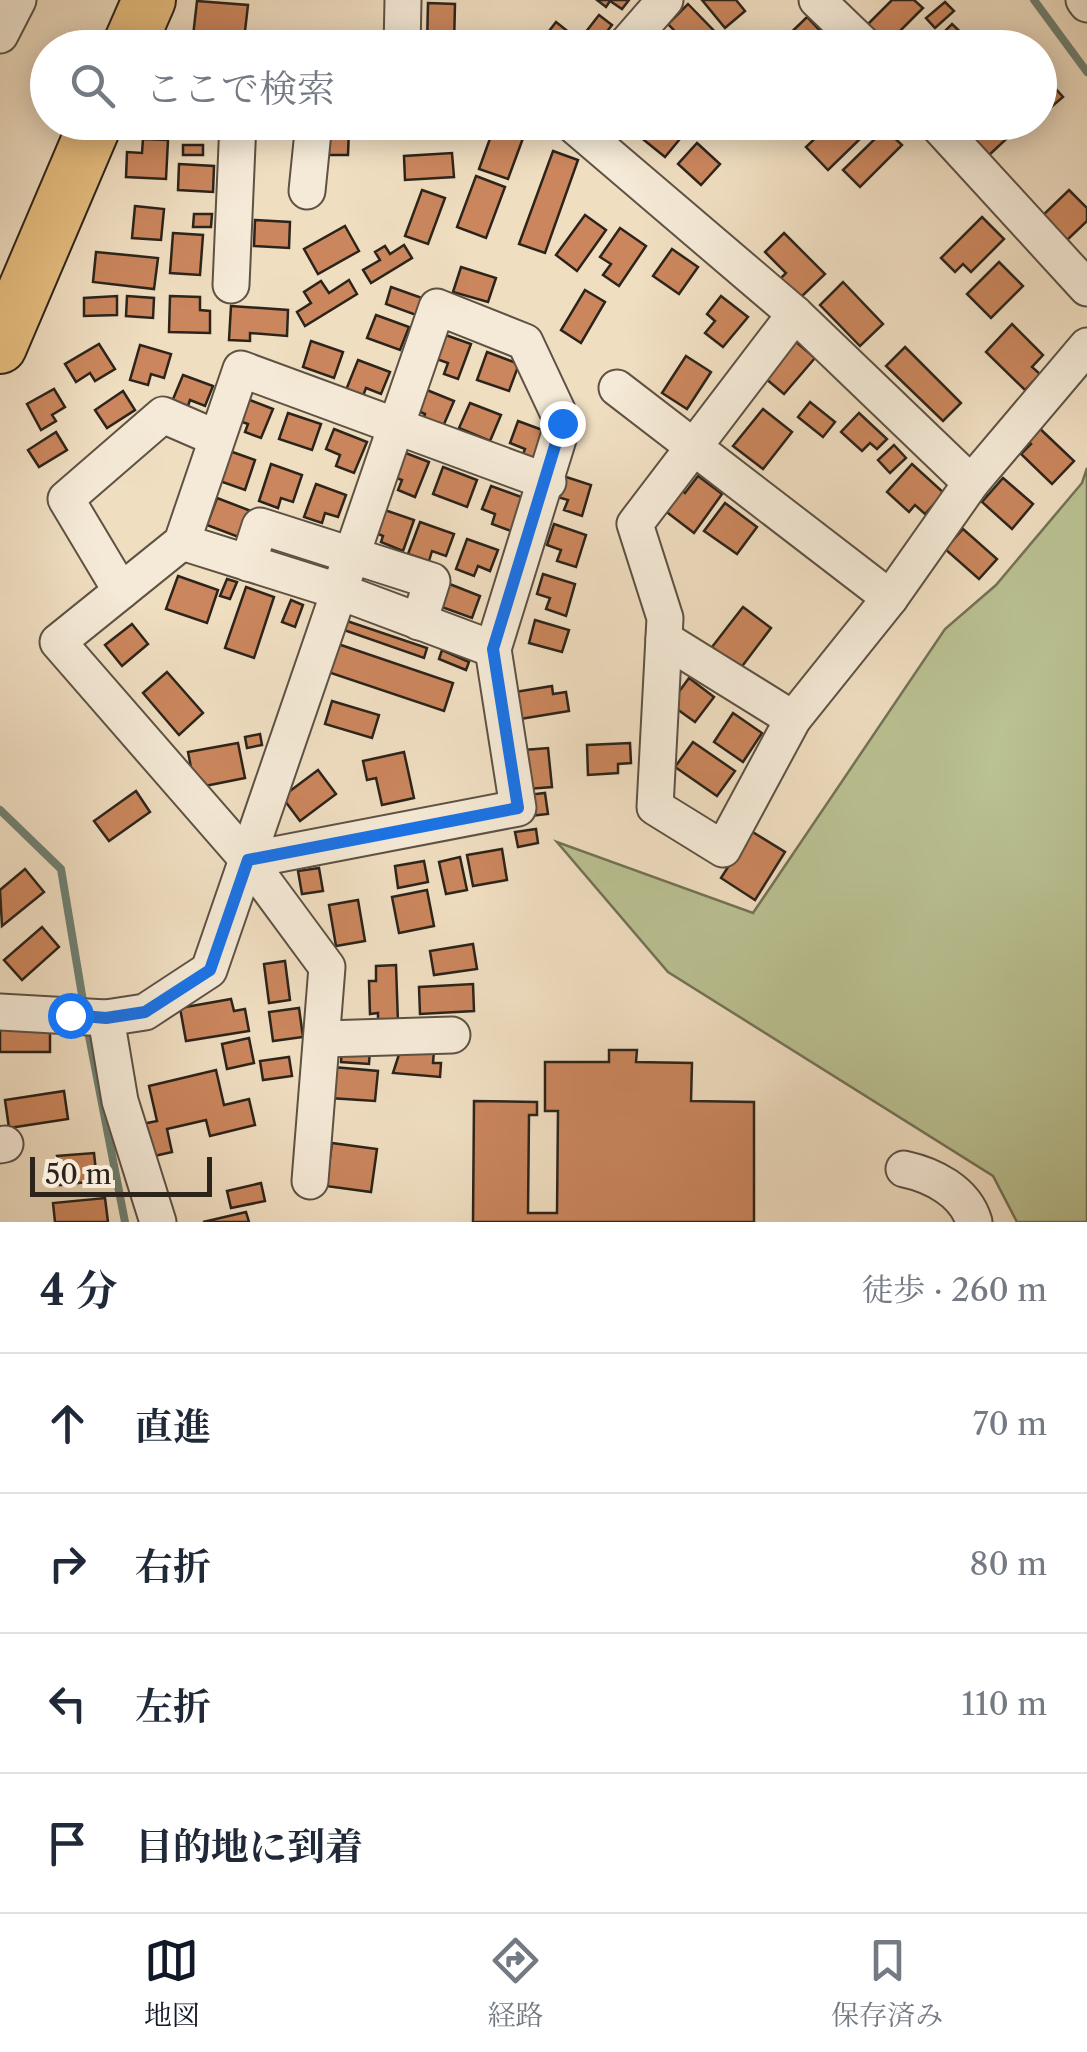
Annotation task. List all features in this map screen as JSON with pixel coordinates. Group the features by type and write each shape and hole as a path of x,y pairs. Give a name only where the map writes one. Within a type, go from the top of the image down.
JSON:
{"highway":[{"path":"136,30 149,0"},
{"path":"0,347 88,140"}],"street":[{"path":"0,35 18,0"},
{"path":"402,0 402,30"},
{"path":"639,30 665,0"},
{"path":"816,0 847,30"},
{"path":"230,286 237,140"},
{"path":"306,191 312,140"},
{"path":"591,140 795,314 971,483"},
{"path":"951,140 1087,288"},
{"path":"3,1001 90,1017 145,1012 210,970 437,307 524,342 562,423 548,482 493,649 518,808 248,860"},
{"path":"795,314 634,524 665,618 655,807 723,848 793,719 890,598 971,483 1087,346"},
{"path":"310,1181 327,967 248,860 58,642 182,542 241,370 548,482"},
{"path":"618,388 890,598"},
{"path":"121,591 66,499 164,415 216,438"},
{"path":"248,563 260,526 432,580 419,622"},
{"path":"182,542 342,592 493,649"},
{"path":"664,639 793,719"},
{"path":"90,1017 158,1222"},
{"path":"324,1039 452,1035"},
{"path":"904,1170 935,1176 971,1213 974,1222"}],"green space":[{"path":"1087,468 1087,1222 1017,1222 993,1176 668,972 557,842 753,913 945,629 996,585 1082,483"}],"building":[{"path":"597,0 629,0 622,9 610,1 606,7"},
{"path":"702,0 736,0 745,11 725,28"},
{"path":"892,0 914,0 923,8 901,30 870,30 866,26"},
{"path":"197,1 248,5 245,30 194,30"},
{"path":"945,2 954,11 935,28 926,18"},
{"path":"428,3 455,4 454,30 427,30"},
{"path":"688,4 713,30 674,30 668,24"},
{"path":"599,15 612,25 608,30 587,30"},
{"path":"807,17 819,30 794,30"},
{"path":"556,22 566,30 550,30"},
{"path":"143,140 168,140 166,179 126,177 127,152 142,153"},
{"path":"325,140 349,140 348,155 324,155"},
{"path":"489,140 522,140 508,179 479,169"},
{"path":"644,140 679,140 665,157"},
{"path":"813,140 859,140 828,170 806,147"},
{"path":"874,140 897,140 902,145 860,187 843,170"},
{"path":"971,140 1005,140 987,157"},
{"path":"697,143 720,164 701,185 678,164"},
{"path":"183,145 203,145 203,155 183,155"},
{"path":"553,151 578,160 545,253 519,244"},
{"path":"452,153 454,177 405,180 404,156"},
{"path":"179,164 214,166 213,192 178,190"},
{"path":"476,176 505,187 486,238 457,227"},
{"path":"422,190 445,198 428,244 405,236"},
{"path":"1069,190 1087,208 1087,221 1065,242 1041,217"},
{"path":"135,206 164,209 161,240 132,238"},
{"path":"194,214 212,214 211,227 193,227"},
{"path":"585,215 606,230 577,271 556,255"},
{"path":"982,217 1004,239 971,272 963,264 955,272 941,258"},
{"path":"255,220 290,222 289,248 254,246"},
{"path":"345,226 359,251 318,274 304,249"},
{"path":"620,228 646,246 619,286 603,275 611,264 600,257"},
{"path":"173,233 203,235 200,275 170,273"},
{"path":"784,233 825,274 798,300 779,280 786,273 765,252"},
{"path":"404,245 412,258 371,283 363,270 380,260 375,252 385,246 390,254"},
{"path":"672,249 698,267 679,294 653,276"},
{"path":"96,252 158,258 154,289 93,282"},
{"path":"999,262 1023,286 991,318 967,294"},
{"path":"461,267 496,278 488,302 453,292"},
{"path":"349,280 357,294 305,326 297,312 311,303 304,292 321,281 329,293"},
{"path":"843,282 883,324 860,346 820,305"},
{"path":"391,287 422,298 416,315 386,304"},
{"path":"585,290 605,302 581,343 561,330"},
{"path":"117,296 117,315 84,316 84,298"},
{"path":"127,296 154,298 153,318 126,316"},
{"path":"170,296 200,297 200,310 210,311 210,333 169,332"},
{"path":"721,296 748,317 723,347 705,333 715,321 707,314"},
{"path":"231,306 288,310 287,336 250,333 250,341 229,340"},
{"path":"376,315 409,327 400,350 367,338"},
{"path":"1012,324 1043,355 1032,367 1040,374 1025,390 986,352"},
{"path":"440,333 471,344 458,379 444,374 448,363 431,357"},
{"path":"311,341 343,352 334,378 303,367"},
{"path":"796,342 815,358 784,394 765,378"},
{"path":"99,344 115,369 95,381 90,373 76,382 65,364"},
{"path":"140,345 171,354 164,378 151,374 148,385 130,380"},
{"path":"905,347 961,403 943,421 886,366"},
{"path":"487,352 519,364 509,391 477,380"},
{"path":"686,356 711,372 687,409 662,393"},
{"path":"358,360 390,372 381,394 366,388 363,396 346,390"},
{"path":"183,375 213,386 205,406 190,400 187,409 171,404"},
{"path":"422,388 454,401 441,431 422,423 425,414 414,409"},
{"path":"54,389 65,407 52,415 56,421 41,430 27,404"},
{"path":"123,391 135,410 107,428 95,410"},
{"path":"242,397 273,409 261,438 245,432 248,424 234,419"},
{"path":"810,402 835,422 823,437 798,417"},
{"path":"470,403 501,415 490,441 459,428"},
{"path":"763,409 792,432 763,469 733,446"},
{"path":"288,413 321,424 312,450 279,439"},
{"path":"859,413 887,439 877,449 870,443 862,451 841,432"},
{"path":"518,421 548,432 536,467 520,462 525,449 510,443"},
{"path":"1035,424 1074,461 1052,484 1021,454 1031,444 1023,436"},
{"path":"334,429 367,442 354,473 336,466 340,455 326,449"},
{"path":"56,432 67,450 39,467 28,450"},
{"path":"894,445 906,458 890,473 878,460"},
{"path":"224,449 255,460 245,490 214,479"},
{"path":"398,450 429,462 415,497 398,490 402,480 388,475"},
{"path":"271,464 302,475 293,502 281,498 278,508 259,501"},
{"path":"912,464 944,493 925,514 915,505 909,512 887,492"},
{"path":"443,467 477,480 467,507 433,494"},
{"path":"560,475 591,485 582,516 564,510 568,500 554,496"},
{"path":"698,476 722,494 694,533 664,510 680,489 685,493"},
{"path":"1003,478 1033,504 1012,529 982,502"},
{"path":"316,484 346,495 338,517 325,513 322,523 304,517"},
{"path":"491,486 524,498 511,531 492,524 495,514 482,509"},
{"path":"217,498 251,511 241,538 207,525"},
{"path":"725,503 757,527 737,554 704,531"},
{"path":"379,508 414,520 403,551 381,542 383,536 371,531"},
{"path":"420,522 454,534 446,556 432,551 429,561 408,554"},
{"path":"554,524 586,535 576,567 557,561 561,550 547,545"},
{"path":"963,529 997,559 979,579 945,549"},
{"path":"467,539 498,550 490,571 478,566 474,576 456,569"},
{"path":"543,574 575,584 566,616 546,609 550,598 537,594"},
{"path":"178,576 218,590 207,623 166,609"},
{"path":"227,579 237,582 230,599 220,596"},
{"path":"447,583 480,596 472,618 439,606"},
{"path":"246,587 274,597 254,658 225,648"},
{"path":"291,600 303,605 295,627 282,622"},
{"path":"743,607 771,628 740,669 712,647"},
{"path":"344,620 427,648 424,658 341,629"},
{"path":"535,620 569,630 562,652 529,643"},
{"path":"132,624 148,644 122,666 105,645"},
{"path":"338,644 453,683 444,711 328,672"},
{"path":"442,650 469,662 466,670 439,659"},
{"path":"167,672 203,713 179,735 143,693"},
{"path":"689,678 714,697 695,722 670,704"},
{"path":"552,686 553,694 566,692 569,711 520,719 515,692"},
{"path":"332,701 379,715 372,738 325,724"},
{"path":"733,713 762,733 743,762 714,742"},
{"path":"260,734 262,745 247,748 245,737"},
{"path":"693,742 735,771 717,796 675,767"},
{"path":"238,743 245,778 195,788 188,752"},
{"path":"630,743 631,763 618,764 618,773 588,775 587,745"},
{"path":"548,748 552,787 528,789 524,750"},
{"path":"404,752 414,798 382,805 376,778 367,780 363,761"},
{"path":"318,770 336,794 300,821 282,797"},
{"path":"136,791 150,812 109,841 94,821"},
{"path":"545,793 548,814 529,816 527,795"},
{"path":"536,829 538,843 518,847 515,832"},
{"path":"751,831 785,852 755,900 721,878"},
{"path":"502,849 507,880 473,886 467,855"},
{"path":"460,857 467,890 446,894 439,862"},
{"path":"424,861 428,882 398,888 395,866"},
{"path":"319,868 323,891 302,894 298,871"},
{"path":"25,869 44,892 2,926 0,890"},
{"path":"427,890 434,926 399,933 392,897"},
{"path":"358,900 365,941 336,946 329,905"},
{"path":"42,927 59,947 22,980 4,960"},
{"path":"473,944 477,969 434,975 430,951"},
{"path":"285,961 290,1000 269,1003 264,964"},
{"path":"396,965 398,1023 378,1024 378,1013 370,1014 369,981 376,981 376,966"},
{"path":"473,984 474,1011 420,1014 419,987"},
{"path":"231,999 234,1011 245,1009 249,1031 186,1041 180,1008"},
{"path":"299,1008 303,1037 273,1041 269,1012"},
{"path":"0,1028 50,1028 50,1052 0,1052"},
{"path":"249,1038 254,1063 227,1069 222,1044"},
{"path":"342,1048 370,1050 369,1064 341,1062"},
{"path":"401,1048 434,1051 433,1063 441,1063 440,1077 393,1073"},
{"path":"609,1050 637,1050 636,1062 692,1063 691,1101 754,1102 754,1222 473,1222 474,1101 537,1102 537,1115 529,1115 528,1213 557,1213 558,1111 545,1111 545,1062 609,1062"},
{"path":"289,1057 292,1076 263,1080 260,1061"},
{"path":"333,1067 378,1071 375,1101 330,1098"},
{"path":"216,1070 224,1105 249,1099 255,1125 210,1136 206,1120 167,1129 172,1152 150,1157 142,1124 157,1121 149,1086"},
{"path":"64,1091 68,1119 9,1128 5,1100"},
{"path":"332,1143 377,1149 371,1192 326,1186"},
{"path":"94,1153 97,1181 60,1185 57,1156"},
{"path":"261,1183 265,1201 231,1208 227,1191"},
{"path":"105,1198 108,1222 55,1222 53,1203"},
{"path":"246,1212 249,1222 203,1222"}],"waterway":[{"path":"1034,0 1056,30"},
{"path":"1057,31 1087,72"},
{"path":"0,810 61,869 84,1007"},
{"path":"87,1026 125,1222"}],"route":[{"path":"70,1015 106,1018 145,1012 210,970 248,860 518,808 493,649 548,482 562,423"}]}
